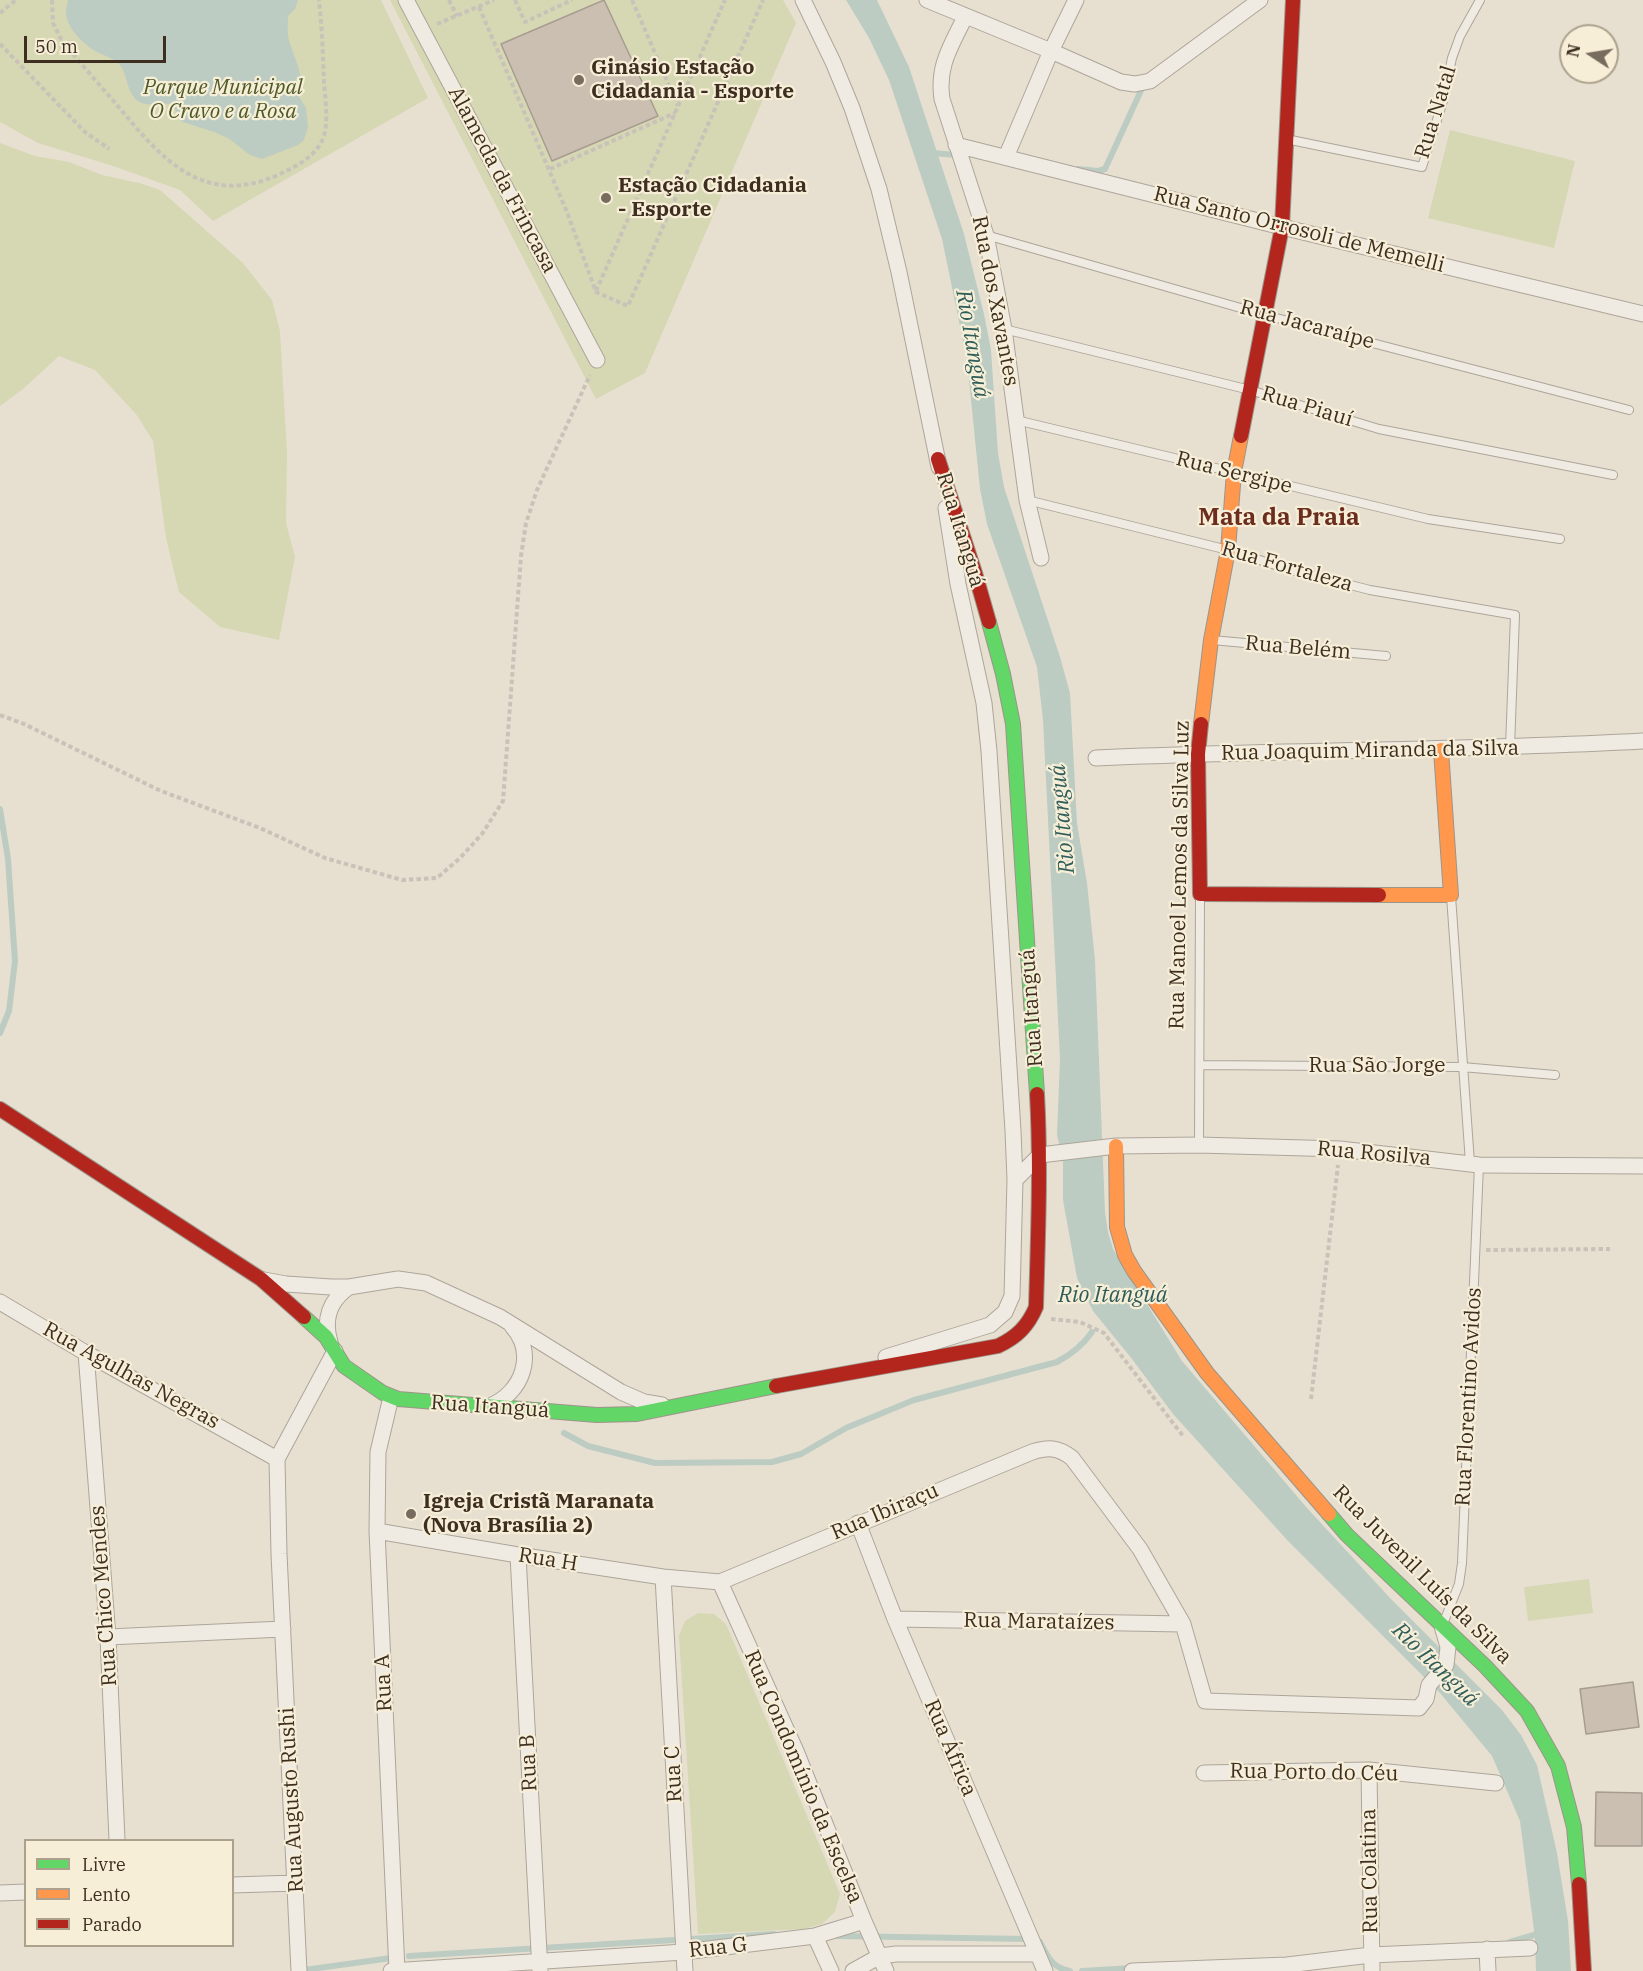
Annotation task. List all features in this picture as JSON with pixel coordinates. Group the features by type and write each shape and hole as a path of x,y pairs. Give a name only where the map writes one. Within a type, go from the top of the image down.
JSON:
{"street":[{"name":"Alameda da Frincasa","path":"406,0 597,360"},
{"path":"803,0 852,108 879,189 899,272 938,459"},
{"path":"927,0 1121,82 1143,84 1260,0"},
{"path":"1006,157 1051,51 1076,0"},
{"name":"Rua Manoel Lemos da Silva Luz","path":"1200,894 1198,754 1211,640 1228,550 1234,472 1282,227 1293,0"},
{"name":"Rua dos Xavantes","path":"965,17 945,56 940,78 942,99 986,235 1004,329 1027,500 1041,558"},
{"name":"Rua Santo Orrosoli de Memelli","path":"956,145 1643,314"},
{"name":"Rua Itanguá","path":"0,1109 261,1279 321,1332 344,1366 391,1397 407,1401 617,1415 637,1414 823,1376 998,1347 1019,1335 1032,1317 1037,1297 1040,1155 1013,724 1003,674 975,573 938,459"},
{"name":"Rua Itanguá","path":"823,1376 981,1329 999,1320 1012,1296 1015,1180 1008,1033 987,730 958,584 938,459"},
{"name":"Rua Joaquim Miranda da Silva","path":"1096,758 1510,748 1643,741"},
{"path":"1200,894 1450,895 1441,750"},
{"name":"Rua Rosilva","path":"1040,1155 1111,1146 1199,1145 1340,1149 1474,1164 1643,1166"},
{"name":"Rua Juvenil Luís da Silva","path":"1111,1146 1117,1227 1122,1248 1134,1271 1208,1373 1347,1535 1485,1666 1527,1711 1558,1766 1574,1827 1584,1971"},
{"path":"1015,1180 1040,1155"},
{"name":"Rua Itanguá","path":"261,1279 313,1287 349,1287 385,1280 410,1279 434,1286 500,1317 621,1392 644,1402 672,1406"},
{"path":"277,1459 333,1347 327,1325 330,1308 341,1292 349,1287"},
{"name":"Rua Agulhas Negras","path":"0,1302 86,1353 277,1459"},
{"path":"489,1407 506,1398 513,1391 525,1364 517,1332 500,1317"},
{"name":"Rua Chico Mendes","path":"86,1353 108,1637 117,1839"},
{"name":"Rua A","path":"391,1397 378,1452 377,1531 397,1971"},
{"name":"Rua Ibiraçu","path":"720,1582 1032,1452 1053,1448 1072,1458 1140,1549 1182,1624"},
{"name":"Rua Augusto Rushi","path":"277,1459 299,1971"},
{"name":"Rua África","path":"858,1523 895,1619 1046,1971"},
{"name":"Rua H","path":"377,1531 663,1577 720,1582"},
{"name":"Rua B","path":"518,1555 540,1966"},
{"name":"Rua C","path":"663,1577 685,1971"},
{"name":"Rua Condomínio da Escelsa","path":"720,1582 796,1751 883,1964"},
{"name":"Rua Marataízes","path":"895,1619 1182,1624"},
{"path":"1182,1624 1205,1701 1419,1708 1426,1699 1429,1685 1446,1665 1448,1647 1442,1625"},
{"path":"108,1637 284,1629"},
{"name":"Rua Porto do Céu","path":"1204,1773 1369,1770 1496,1783"},
{"name":"Rua Colatina","path":"1369,1770 1371,1963"},
{"path":"234,1885 296,1883"},
{"path":"0,1893 24,1892"},
{"name":"Rua G","path":"391,1971 540,1966 684,1952 815,1936 864,1921"},
{"path":"815,1936 831,1971"},
{"path":"1132,1971 1286,1968 1371,1963 1487,1949 1530,1948"},
{"path":"1487,1949 1488,1971"},
{"path":"853,1971 883,1964 896,1954 1038,1954"}],"lane":[{"name":"Rua Natal","path":"1286,139 1422,167 1443,101 1452,58 1460,36 1480,0"},
{"name":"Rua Jacaraípe","path":"986,235 1265,315 1629,410"},
{"name":"Rua Piauí","path":"1004,329 1250,390 1379,429 1613,476"},
{"name":"Rua Sergipe","path":"1016,420 1428,519 1560,539"},
{"name":"Rua Fortaleza","path":"1027,500 1228,550 1291,570 1370,590 1515,615 1510,748"},
{"name":"Rua Belém","path":"1211,640 1386,656"},
{"name":"Rua Manoel Lemos da Silva Luz","path":"1199,1145 1200,894"},
{"name":"Rua Florentino Avidos","path":"1442,1625 1459,1584 1462,1563 1476,1251 1474,1164 1462,1067 1450,895"},
{"name":"Rua São Jorge","path":"1200,1065 1462,1067 1555,1075"}],"path":[{"path":"0,13 16,0"},
{"path":"52,0 53,23 61,39 154,149 183,170 211,183 232,186 258,182 287,171 310,157 322,140 326,110 319,0"},
{"path":"450,0 457,16"},
{"path":"423,29 494,0"},
{"path":"515,0 525,21 572,0"},
{"path":"632,0 678,106"},
{"path":"596,292 725,0"},
{"path":"479,6 567,212 596,292 628,306 763,0"},
{"path":"0,44 85,132 109,150"},
{"path":"549,169 675,113"},
{"path":"0,715 24,723 161,791 260,828 325,858 402,880 437,878 482,834 503,801 521,556 526,523 537,490 597,360"},
{"path":"1311,1399 1340,1149"},
{"path":"1476,1251 1610,1249"},
{"path":"1032,1317 1080,1322 1104,1333 1183,1436"}],"green space":[{"name":"Parque Municipal O Cravo e a Rosa","path":"0,0 381,0 428,98 213,221 180,190 38,143 0,122"},
{"name":"Estação Cidadania - Esporte","path":"390,0 783,0 796,23 645,373 596,399"},
{"path":"1450,130 1575,161 1554,248 1428,218"},
{"path":"0,143 35,156 69,162 102,175 160,190 243,263 272,300 280,331 287,453 286,523 295,557 279,640 220,627 179,592 166,538 153,441 136,414 95,370 59,356 23,389 0,406"},
{"path":"1589,1579 1593,1613 1528,1621 1524,1587"},
{"path":"698,1613 714,1614 726,1624 840,1894 835,1912 822,1924 804,1929 698,1934 679,1636 685,1621"}],"water":[{"path":"68,0 298,0 295,9 288,16 288,31 300,74 298,95 306,108 308,127 304,140 298,145 262,159 250,155 228,138 180,121 170,104 141,103 131,93 119,64 88,46 74,32 67,20"},
{"name":"Rio Itanguá","path":"846,0 877,0 909,67 964,234 991,350 998,453 1004,487 1070,693 1077,823 1087,883 1095,960 1105,1212 1113,1249 1182,1361 1307,1508 1390,1598 1502,1710 1521,1735 1537,1765 1557,1853 1568,1921 1571,1971 1536,1971 1535,1938 1520,1821 1492,1756 1440,1693 1288,1541 1173,1414 1093,1311 1077,1278 1063,1200 1063,1161 1057,1135 1060,1059 1043,720 1037,667 987,524 980,489 967,360 942,239 889,80 869,38"}],"building":[{"name":"Ginásio Estação Cidadania - Esporte","path":"604,0 658,116 552,161 501,44"},
{"path":"1633,1682 1639,1727 1586,1734 1580,1689"},
{"path":"1596,1792 1642,1793 1642,1846 1595,1846"}],"waterway":[{"path":"1078,169 1098,171 1105,169 1144,84"},
{"path":"932,153 957,155"},
{"path":"0,809 8,859 15,961 9,1011 0,1033"},
{"path":"564,1433 588,1446 655,1463 772,1462 801,1454 846,1428 914,1400 1057,1362 1077,1349 1092,1332"},
{"path":"1510,1942 1541,1933"},
{"path":"409,1956 774,1934"},
{"path":"835,1936 1029,1939"},
{"path":"1040,1942 1048,1957 1055,1964 1070,1971"},
{"path":"304,1970 391,1958"},
{"path":"1082,1971 1132,1968"}],"traffic: fast":[{"path":"989,622 1013,724 1037,1094"},
{"path":"304,1317 326,1337 344,1366 383,1393 398,1399 597,1415 637,1414 776,1386"},
{"path":"1329,1514 1347,1535 1485,1666 1527,1711 1558,1766 1574,1827 1579,1884"}],"traffic: slow":[{"path":"1201,724 1211,640 1228,550 1234,472 1241,436"},
{"path":"1379,895 1451,895 1441,750"},
{"path":"1116,1146 1117,1227 1125,1255 1134,1271 1207,1373 1329,1514"}],"traffic: jam":[{"path":"1241,436 1282,227 1293,0"},
{"path":"938,459 989,622"},
{"path":"1201,724 1198,754 1200,894 1379,895"},
{"path":"776,1386 998,1346 1021,1330 1036,1307 1039,1174 1037,1094"},
{"path":"0,1109 261,1279 304,1317"},
{"path":"1579,1884 1584,1971"}],"place":[{"name":"Ginásio Estação Cidadania - Esporte","path":"579,80"},
{"name":"Estação Cidadania - Esporte","path":"606,198"},
{"name":"Igreja Cristã Maranata (Nova Brasília 2)","path":"411,1514"}],"district":[{"name":"Mata da Praia","path":"1279,518"}]}
